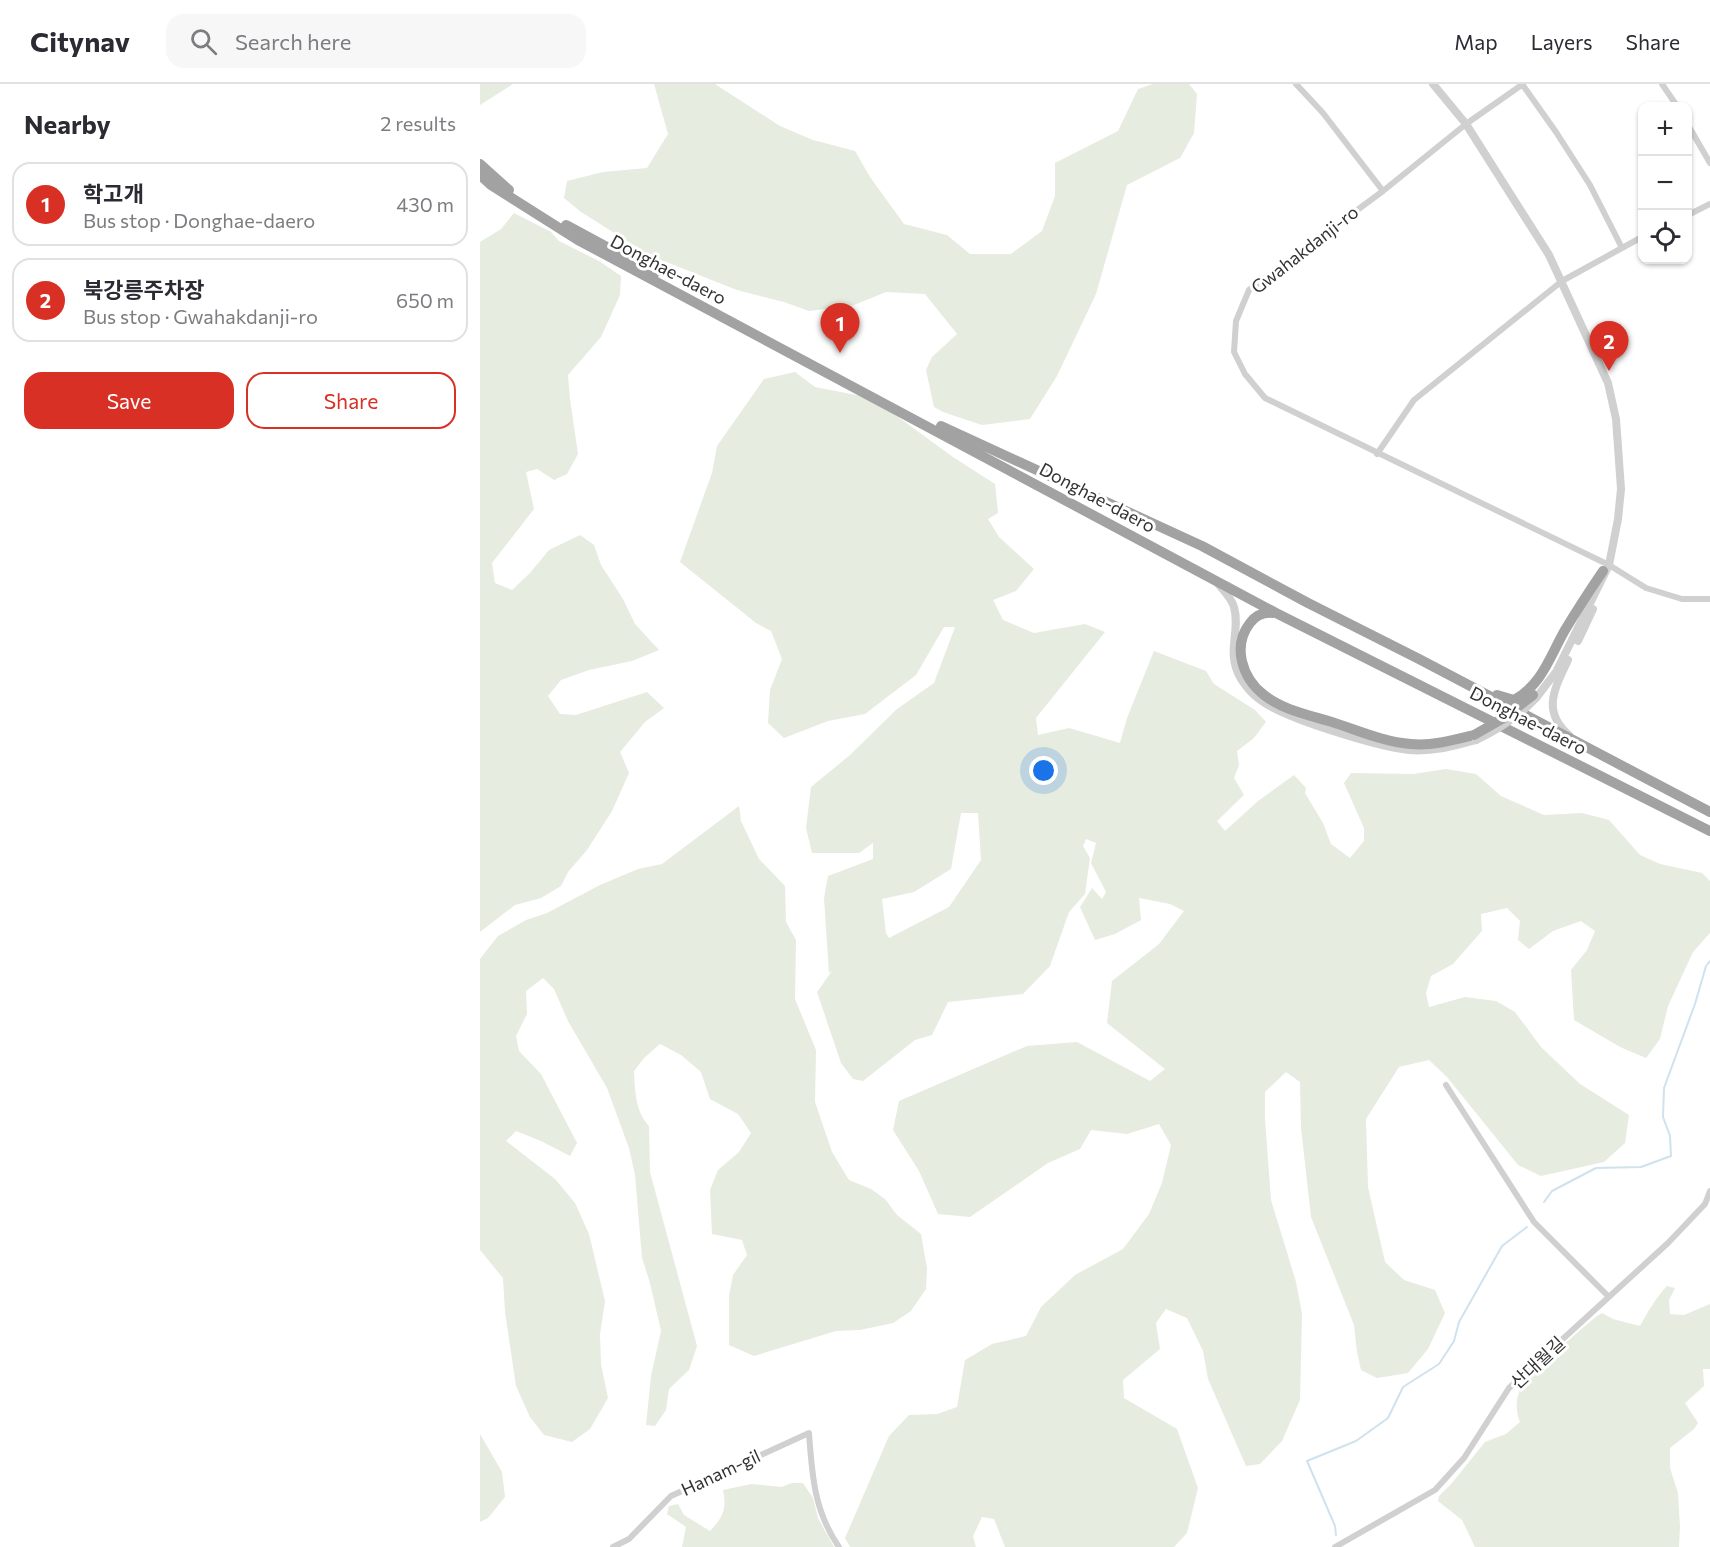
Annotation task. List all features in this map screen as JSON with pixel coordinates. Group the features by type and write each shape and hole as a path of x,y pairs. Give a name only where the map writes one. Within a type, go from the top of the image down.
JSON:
{"highway":[{"name":"Donghae-daero","path":"480,164 502,185 553,218 936,424 1202,546 1710,812"},
{"name":"Donghae-daero","path":"480,175 490,185 578,240 1216,581 1710,831"},
{"path":"1419,659 1503,698 1514,700 1525,694 1542,676 1564,631 1606,569"},
{"path":"1276,613 1264,612 1254,617 1243,632 1239,647 1248,677 1264,695 1290,709 1373,736 1410,744 1475,738 1534,696 1558,658 1606,569"}],"street":[{"path":"1296,84 1323,113 1383,191"},
{"path":"1433,84 1466,124 1549,255 1608,383 1616,419 1621,489 1618,519 1606,569 1588,622 1555,689 1552,710 1558,725 1571,737 1619,765"},
{"path":"1522,84 1590,185 1622,248"},
{"name":"Gwahakdanji-ro","path":"1522,84 1466,124 1383,191 1249,290 1236,321 1234,352 1245,374 1265,398 1646,588 1682,599 1710,599"},
{"path":"1662,84 1674,102"},
{"path":"1692,131 1710,163"},
{"path":"1692,213 1710,204"},
{"path":"1377,454 1414,400 1562,281 1638,239"},
{"path":"1216,581 1232,600 1235,609 1234,663 1241,678 1258,699 1294,717 1395,748 1425,750 1452,747 1475,738"},
{"path":"1446,1085 1534,1222 1609,1298"},
{"name":"산대월길","path":"1335,1547 1435,1490 1464,1458 1509,1388 1668,1243 1705,1204 1710,1191"},
{"name":"Hanam-gil","path":"613,1547 629,1539 670,1496 809,1432 817,1504 830,1534 839,1547"}],"shaded area":[{"path":"480,84 513,84 480,105"},
{"path":"654,84 715,84 780,126 813,140 855,151 870,177 904,224 947,235 970,254 1011,254 1042,231 1055,196 1055,163 1118,131 1138,89 1153,84 1189,84 1197,94 1194,133 1180,158 1127,185 1096,294 1057,376 1030,419 982,425 934,407 926,370 932,357 957,334 925,294 886,292 854,305 809,311 737,290 651,256 581,212 564,198 567,181 603,172 647,168 668,134"},
{"path":"514,213 551,232 559,241 599,261 621,276 620,295 601,337 568,375 578,454 567,474 554,480 537,469 526,472 534,509 492,563 495,583 512,590 549,550 580,535 594,545 601,565 623,599 635,624 659,650 632,661 589,670 561,680 548,696 560,714 576,715 647,692 664,708 645,722 620,752 629,773 612,811 587,850 568,872 561,886 541,898 515,905 480,932 480,242 501,229"},
{"path":"795,372 815,387 872,398 953,457 995,484 998,513 988,519 999,537 1034,569 1016,591 993,600 1003,620 1034,633 1085,624 1105,632 1036,718 1038,735 1069,728 1120,743 1127,718 1154,651 1206,671 1214,684 1255,710 1266,722 1254,738 1237,751 1239,765 1234,778 1244,795 1217,821 1225,831 1258,801 1294,775 1306,788 1305,793 1323,823 1331,844 1350,858 1364,841 1364,828 1344,783 1351,773 1413,774 1446,769 1476,774 1501,796 1544,815 1582,813 1609,820 1640,855 1660,864 1702,873 1710,881 1710,933 1693,952 1668,1006 1660,1039 1646,1058 1620,1047 1574,1020 1571,970 1587,950 1595,931 1581,921 1553,931 1529,949 1518,940 1520,921 1507,908 1481,914 1482,931 1453,964 1431,976 1426,993 1429,1007 1465,997 1496,1001 1515,1012 1541,1047 1580,1084 1629,1115 1625,1143 1604,1162 1541,1176 1518,1165 1447,1077 1429,1060 1399,1067 1366,1119 1368,1187 1385,1262 1404,1280 1435,1290 1445,1313 1428,1349 1408,1373 1377,1378 1361,1370 1354,1325 1311,1217 1301,1128 1300,1082 1286,1072 1265,1092 1271,1200 1296,1282 1302,1314 1300,1400 1282,1441 1260,1464 1246,1466 1208,1379 1203,1351 1187,1318 1166,1309 1156,1323 1160,1349 1123,1380 1124,1398 1177,1429 1198,1488 1187,1533 1174,1547 1005,1547 994,1519 982,1517 973,1536 976,1547 850,1547 845,1538 889,1436 909,1415 937,1414 957,1407 965,1360 992,1344 1026,1336 1041,1307 1075,1275 1123,1249 1149,1214 1162,1183 1171,1145 1159,1124 1127,1134 1091,1130 1080,1149 1048,1163 970,1217 938,1214 919,1171 893,1130 899,1101 1027,1046 1077,1042 1150,1081 1165,1069 1107,1023 1112,981 1159,944 1184,911 1170,904 1139,898 1141,920 1115,934 1095,940 1080,907 1092,888 1102,899 1106,892 1091,863 1096,843 1086,839 1083,846 1090,858 1085,894 1069,912 1050,966 1023,994 948,1002 932,1035 915,1040 863,1081 853,1079 841,1063 817,992 832,971 829,973 824,898 828,876 873,859 873,843 859,853 812,853 806,828 811,787 850,755 897,709 934,683 955,627 944,627 916,675 865,714 828,721 784,738 768,723 770,690 782,659 771,631 756,623 680,562 712,473 717,446 764,379","holes":["961,813 978,813 981,860 949,907 889,938 886,933 882,899 914,892 951,869"]},
{"path":"739,806 741,821 759,859 785,886 786,922 796,940 795,999 816,1050 815,1102 832,1152 849,1180 871,1189 885,1199 897,1215 921,1234 927,1268 926,1289 911,1311 893,1323 860,1330 836,1331 754,1356 729,1345 729,1296 733,1275 747,1255 742,1240 712,1234 710,1190 718,1170 739,1152 751,1133 738,1114 710,1099 701,1072 681,1055 660,1044 644,1058 634,1071 635,1093 638,1107 649,1126 650,1172 697,1346 689,1370 669,1389 666,1410 655,1426 646,1425 651,1376 661,1331 642,1258 635,1175 629,1148 607,1088 568,1021 554,989 543,978 526,991 527,1014 516,1036 519,1051 541,1074 577,1143 570,1156 516,1131 506,1141 555,1179 575,1203 589,1234 605,1301 600,1334 601,1364 608,1398 590,1429 572,1442 544,1435 530,1417 516,1386 505,1312 503,1278 480,1250 480,959 498,936 526,920 547,913 600,885 638,869 662,864"},
{"path":"1667,1286 1675,1288 1669,1300 1670,1314 1684,1315 1710,1304 1710,1369 1703,1369 1704,1386 1685,1403 1698,1423 1694,1429 1670,1448 1670,1468 1678,1493 1679,1547 1475,1547 1462,1520 1438,1501 1439,1496 1485,1442 1506,1434 1520,1422 1517,1409 1518,1397 1522,1386 1539,1365 1602,1313 1613,1319 1640,1326"},
{"path":"480,1434 502,1472 505,1497 488,1518 480,1522"},
{"path":"792,1483 803,1483 813,1498 818,1518 834,1547 682,1547 686,1527 667,1514 669,1506 678,1504 684,1515 710,1531 723,1512 723,1490 751,1484 781,1487"}],"waterway":[{"path":"1544,1202 1552,1191 1596,1168 1641,1167 1671,1156 1670,1136 1663,1117 1664,1088 1695,1004 1706,966 1710,961"},
{"path":"1336,1535 1335,1526 1307,1461 1356,1441 1388,1418 1403,1387 1439,1364 1454,1341 1459,1322 1502,1246 1527,1227"}],"place":[{"name":"학고개","path":"840,353"},
{"name":"북강릉주차장","path":"1609,371"}]}
